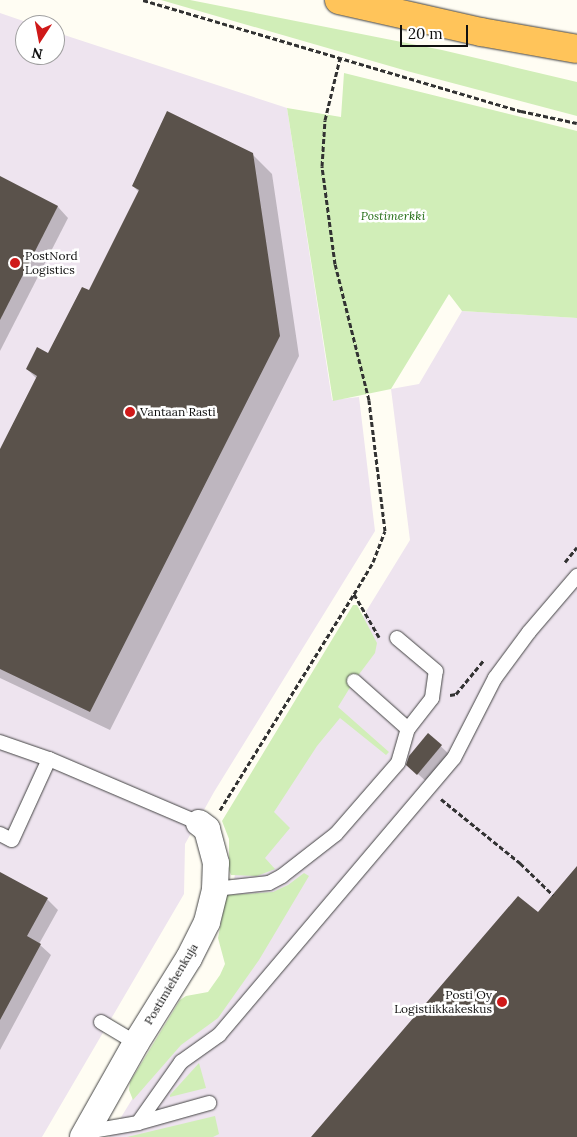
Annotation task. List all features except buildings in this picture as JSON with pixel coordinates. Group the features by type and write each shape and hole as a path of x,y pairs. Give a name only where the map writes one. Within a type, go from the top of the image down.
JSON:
{"highway":[{"path":"339,0 481,32 577,49"}],"street":[{"name":"Postimiehenkuja","path":"84,1135 136,1043 189,958 207,922 215,888 216,863 208,829 199,823"}],"lane":[{"path":"138,1124 181,1062 219,1035 454,758 495,678 529,632 577,576"},
{"path":"215,888 270,883 282,876 336,834 398,763 408,729 432,698 436,671 397,638"},
{"path":"354,681 408,729"},
{"path":"0,742 49,759 199,823"},
{"path":"0,834 12,840 49,759"},
{"path":"102,1022 136,1043"},
{"path":"84,1135 138,1124 209,1103"}],"path":[{"path":"143,0 521,111 577,124"},
{"path":"223,805 354,594 372,562 385,530 369,400 335,264 322,166 325,120 340,58"},
{"path":"354,594 380,638 397,638"},
{"path":"442,799 520,863 552,895"}],"shaded area":[{"path":"0,13 15,18 15,65 65,65 65,35 287,108 332,400 359,397 375,531 214,792 185,844 184,894 42,1137 0,1137"},
{"path":"462,311 577,318 577,1137 109,1137 189,1006 209,1009 235,965 225,945 244,810 410,540 391,389 419,384"}],"green space":[{"path":"161,0 190,0 442,50 577,82 577,116 407,71"},
{"name":"Postimerkki","path":"344,73 577,131 577,318 462,311 449,294 391,389 333,401 287,108 341,117"},
{"path":"353,605 357,605 377,643 375,653 338,707 389,752 386,755 340,718 317,746 274,812 290,828 265,858 275,869 257,876 231,875 229,870 229,839 222,821"},
{"path":"304,873 309,876 259,960 218,1018 181,1045 133,1100 129,1090 130,1082 180,1000 186,996 208,992 220,975 225,964 218,938 228,895 273,892 288,885"},
{"path":"199,1063 206,1088 170,1097 170,1095"},
{"path":"215,1116 219,1134 213,1137 127,1137"}],"place":[{"name":"PostNord Logistics","path":"15,263"},
{"name":"Vantaan Rasti","path":"130,412"},
{"name":"Posti Oy Logistiikkakeskus","path":"502,1002"}]}
